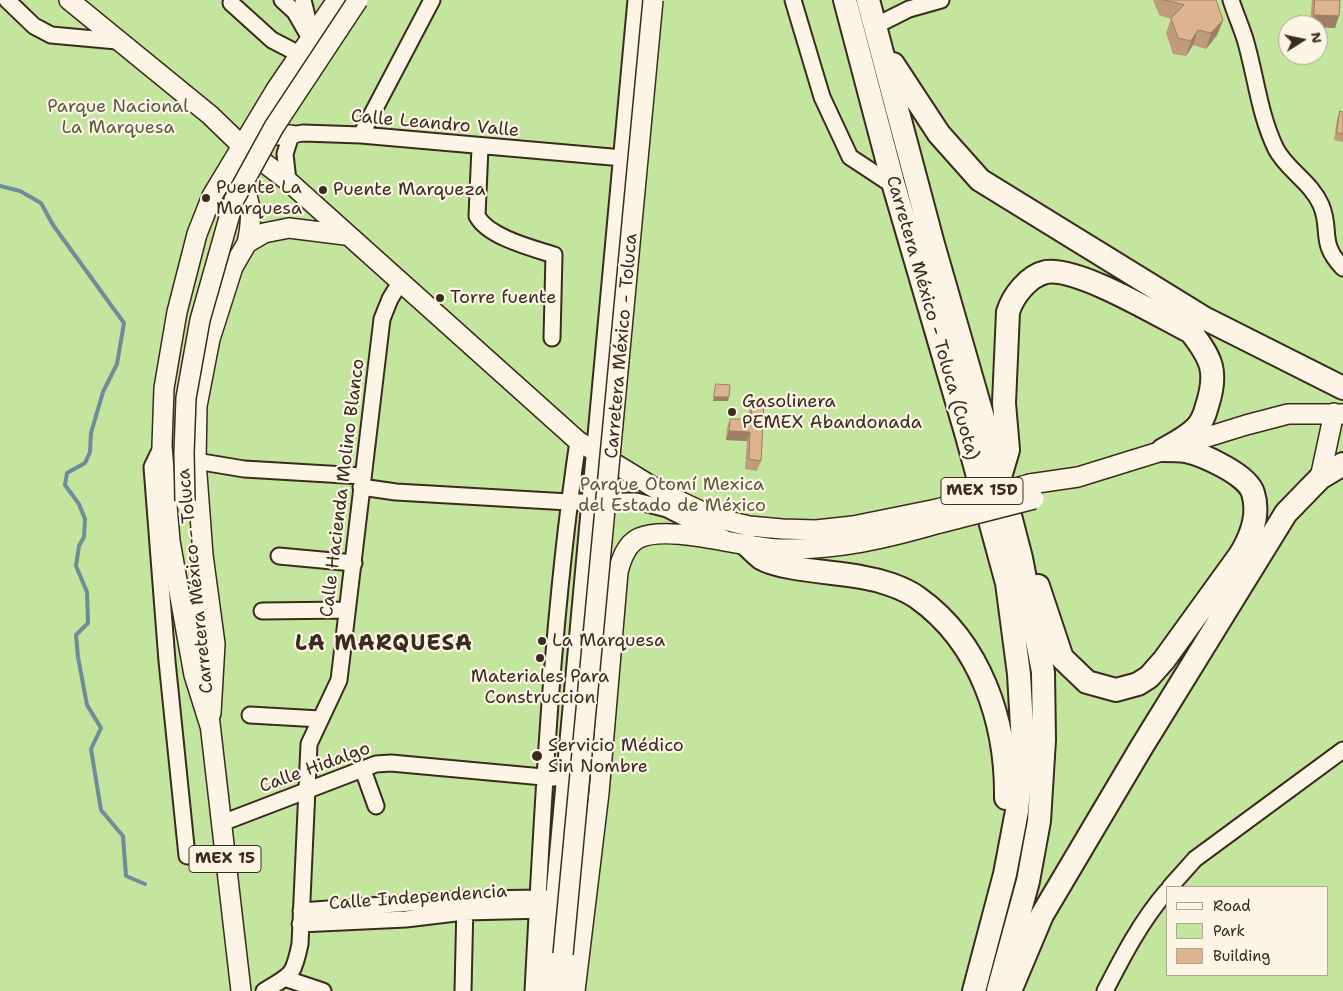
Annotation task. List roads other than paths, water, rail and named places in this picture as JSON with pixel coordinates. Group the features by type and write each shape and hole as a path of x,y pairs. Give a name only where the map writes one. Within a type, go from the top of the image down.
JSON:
{"highway":[{"name":"Carretera México - Toluca (Cuota)","path":"845,0 894,186 967,436 1007,583 1018,674 1023,744 1017,811 1005,874 974,991"},
{"name":"Carretera México - Toluca (Cuota)","path":"868,0 932,244 1000,477 1021,558 1042,672 1044,740 1039,821 998,991"},
{"path":"875,26 892,64 916,102 939,134 980,180 1204,318 1343,388"},
{"path":"1000,477 1008,450 1004,403 1008,312 1012,299 1032,278 1044,273 1055,272 1081,277 1191,332 1203,347 1210,360 1213,372 1213,389 1202,421 1190,434 1162,450"},
{"path":"1021,558 1036,580 1062,658 1087,682 1116,690 1138,684 1149,677 1164,660 1240,555 1248,541 1256,509 1253,491 1243,479 1218,463 1186,451 1162,450"},
{"path":"1010,991 1042,916 1286,513 1320,478 1343,464"},
{"path":"742,538 762,559 795,567 862,577 916,596 950,627 981,674 1000,725 1005,755 1006,780 1005,874"}],"main road":[{"path":"68,0 210,115 288,182 345,235 586,445 666,495 716,518 742,538"},
{"path":"210,726 194,675 170,541 162,446 164,388 179,303 197,234 212,196 242,144 338,0"},
{"name":"Carretera México - Toluca","path":"241,991 185,501 186,398 200,320 234,200 274,127 358,0"},
{"name":"Carretera México - Toluca","path":"560,991 653,0"},
{"path":"242,144 274,135 291,135"},
{"path":"210,726 215,644 203,555 196,461 197,406 210,338 233,267 247,243 252,221 242,144"},
{"path":"247,243 264,233 289,228 345,235"},
{"path":"575,991 599,793 618,572 622,558 629,546 638,538 656,533 742,538 776,549 824,549 874,542 939,516 1032,491 1162,450 1288,414 1338,414 1320,478"}],"street":[{"path":"7,0 34,26 51,35 118,40"},
{"path":"282,0 295,12 308,44"},
{"path":"303,0 308,44"},
{"path":"361,135 432,0"},
{"path":"545,991 544,778 569,502 586,445 623,158 636,0"},
{"path":"793,0 822,97 850,157 894,186"},
{"path":"875,26 907,5 941,0"},
{"path":"1231,0 1245,39 1262,114 1277,150 1309,185 1321,206 1327,243 1334,258 1343,268"},
{"path":"230,2 272,40 308,44"},
{"name":"Calle Leandro Valle","path":"291,135 303,133 361,135 480,147 623,158"},
{"path":"288,182 285,154 291,135"},
{"path":"480,147 477,216 481,224 508,239 554,255 552,338"},
{"name":"Calle Hacienda Molino Blanco","path":"287,979 296,964 300,944 309,788 309,744 339,680 382,319 390,299 401,282"},
{"path":"533,991 564,778 590,502 586,445"},
{"path":"162,446 152,467 167,661 187,856"},
{"path":"196,461 244,469 362,482 396,492 569,502 636,501 667,509 742,538"},
{"path":"278,556 354,564"},
{"path":"262,611 347,610"},
{"path":"250,715 320,719"},
{"path":"1171,886 1195,859 1343,750"},
{"name":"Calle Hidalgo","path":"222,822 376,764 392,763 544,778 564,778"},
{"path":"363,770 376,806"},
{"path":"1105,991 1125,951 1153,906 1166,892"},
{"path":"403,904 406,919"},
{"name":"Calle Independencia","path":"301,917 403,904 545,904"},
{"path":"463,991 465,905"},
{"name":"Calle Independencia","path":"301,917 406,919 465,905"},
{"path":"264,991 287,979 323,991"}],"waterway":[{"path":"0,186 20,191 41,203 53,225 124,323 117,364 103,392 91,433 90,452 85,463 67,473 65,485 79,504 85,519 84,537 79,546 76,566 87,592 88,623 76,635 87,705 101,728 91,749 101,810 123,836 126,876 145,884"}],"place":[{"name":"Puente Marqueza","path":"323,190"},
{"name":"Puente La Marquesa","path":"206,198"},
{"name":"Torre fuente","path":"440,298"},
{"name":"Gasolinera PEMEX Abandonada","path":"732,412"},
{"name":"La Marquesa","path":"542,641"},
{"name":"Materiales Para Construccion","path":"540,658"},
{"name":"Servicio Médico Sin Nombre","path":"537,756"}],"district":[{"name":"LA MARQUESA","path":"384,644"}],"park label":[{"name":"Parque Nacional La Marquesa","path":"118,117"},
{"name":"Parque Otomí Mexica del Estado de México","path":"672,495"}]}
